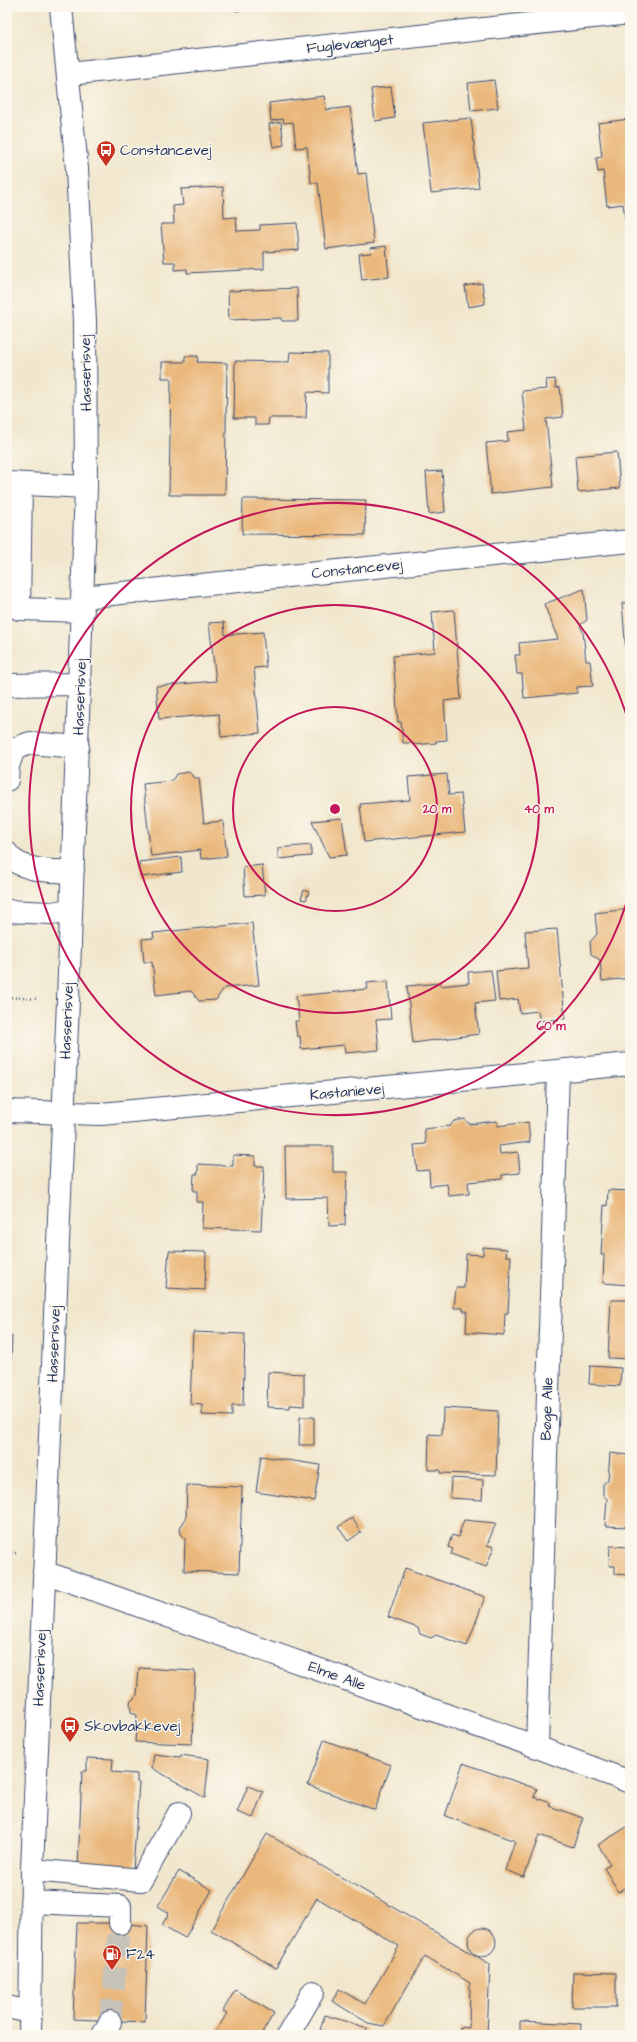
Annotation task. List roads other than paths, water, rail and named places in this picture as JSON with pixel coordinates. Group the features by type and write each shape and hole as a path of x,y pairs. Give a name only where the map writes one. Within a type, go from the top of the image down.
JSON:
{"street":[{"name":"Hasserisvej","path":"30,2035 32,1870 78,747 86,487 85,321 78,169 61,7"},
{"name":"Fuglevænget","path":"69,74 630,13"},
{"path":"14,483 86,487"},
{"name":"Constancevej","path":"14,483 19,609 83,604 630,540"},
{"path":"7,685 80,684"},
{"path":"7,780 8,766 14,749 30,743 78,747"},
{"path":"7,852 10,858 30,868 53,872 73,871"},
{"path":"7,911 51,913 71,910"},
{"name":"Kastanievej","path":"7,1111 101,1114 630,1064"},
{"name":"Bøge Alle","path":"537,1747 558,1072"},
{"name":"Elme Alle","path":"44,1572 537,1747 630,1782"},
{"path":"32,1870 141,1880 179,1813"},
{"path":"31,1902 120,1906 120,1923"},
{"path":"288,2035 313,1992"},
{"path":"7,2007 30,2012"}],"tunnel":[{"path":"110,2022 120,1923"}],"place":[{"name":"Constancevej","path":"106,167"},
{"name":"Skovbakkevej","path":"70,1743"},
{"name":"F24","path":"112,1971"}]}
